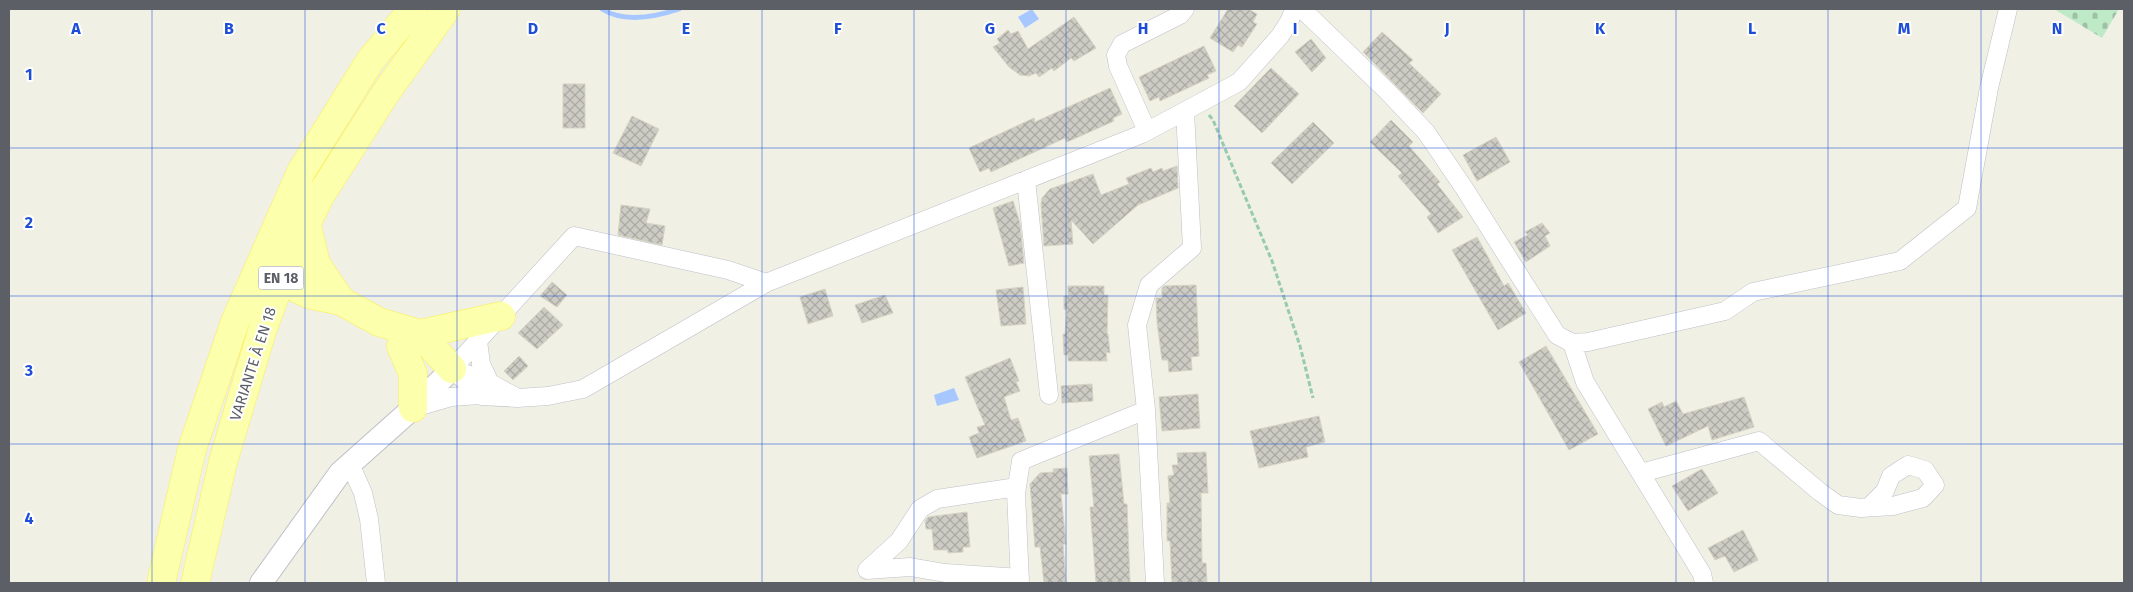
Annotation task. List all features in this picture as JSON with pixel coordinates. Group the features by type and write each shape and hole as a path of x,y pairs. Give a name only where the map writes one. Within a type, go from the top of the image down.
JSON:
{"main road":[{"name":"VARIANTE À EN 18","path":"161,583 192,449 235,322 278,224 301,172 370,61 413,9"},
{"name":"VARIANTE À EN 18","path":"195,583 223,462 262,331 286,266 320,196 387,90 446,9"},
{"path":"278,224 286,266 298,290 311,295 341,301 410,340 452,369"},
{"path":"307,226 316,264 341,301"},
{"path":"257,272 286,266 316,264"},
{"path":"268,317 311,295"},
{"path":"410,340 501,316"},
{"path":"410,340 413,408"}],"street":[{"path":"1147,131 1118,66 1116,55 1122,44 1180,15 1185,9"},
{"path":"452,369 485,389 517,398 548,396 582,389 766,283 1147,131 1239,82 1280,36 1290,20 1294,9"},
{"path":"1302,9 1387,91 1426,132 1464,188 1557,335 1572,343 1588,342 1725,311 1753,292 1900,261 1967,208 1989,88 2008,9"},
{"path":"1155,583 1146,410 1137,325 1149,285 1192,248 1192,107"},
{"path":"1026,180 1049,395"},
{"path":"261,583 340,473 413,408 452,369 574,236 728,270 766,283"},
{"path":"478,341 485,389"},
{"path":"1572,343 1585,382 1702,574 1704,583"},
{"path":"413,408 485,389"},
{"path":"1017,487 937,499 920,508 899,541 867,570 910,567 945,573 1020,580 1017,487 1021,461 1146,410"},
{"path":"1641,473 1759,441 1838,505 1869,508"},
{"path":"350,464 363,493 369,519 376,583"}],"path":[{"path":"1192,107 1213,120 1272,262 1300,346 1314,398"}],"green space":[{"path":"2054,9 2119,9 2102,38"}],"water":[{"path":"1032,9 1039,19 1025,28 1018,17"},
{"path":"954,388 959,400 937,406 934,395"}],"building":[{"path":"1228,9 1248,9 1257,14 1253,22 1257,24 1242,47 1238,45 1233,52 1210,38"},
{"path":"1074,17 1096,48 1074,61 1071,58 1054,71 1052,68 1039,77 1036,73 1029,76 1020,75 1009,67 993,47 1000,43 997,39 1008,30 1011,34 1018,31 1028,49"},
{"path":"1382,32 1413,60 1409,63 1441,94 1423,113 1363,52"},
{"path":"1311,39 1326,58 1312,72 1295,52"},
{"path":"1204,46 1216,71 1207,75 1209,78 1160,101 1159,97 1150,101 1139,77"},
{"path":"1271,68 1299,94 1262,133 1234,106"},
{"path":"563,84 585,84 585,128 563,128"},
{"path":"1110,88 1122,114 1113,118 1114,121 1067,142 1065,138 991,172 989,168 980,172 969,148 1034,118 1035,122"},
{"path":"632,116 659,129 641,166 613,153"},
{"path":"1391,120 1413,142 1409,146 1440,182 1437,184 1463,217 1438,233 1427,217 1431,214 1398,176 1402,173 1370,142"},
{"path":"1313,122 1334,143 1292,184 1271,163"},
{"path":"1496,137 1510,162 1477,181 1463,155"},
{"path":"1177,166 1178,188 1138,205 1093,244 1071,220 1073,244 1044,246 1041,204 1042,198 1050,189 1093,174 1101,195 1129,184 1126,178 1151,168 1153,172 1162,168 1163,171"},
{"path":"1013,201 1020,223 1024,263 1009,266 993,208"},
{"path":"621,205 650,209 646,223 665,226 662,245 618,235"},
{"path":"1542,223 1550,233 1545,236 1550,246 1526,262 1514,242 1528,235 1525,232"},
{"path":"1477,237 1504,286 1508,283 1526,313 1498,330 1452,250"},
{"path":"552,282 567,295 557,307 540,296"},
{"path":"1196,285 1199,356 1191,357 1192,370 1169,372 1168,360 1162,360 1156,298 1162,298 1162,288 1164,286"},
{"path":"1068,286 1104,286 1104,295 1108,295 1107,334 1110,353 1106,352 1107,361 1068,361 1068,355 1064,355 1063,334 1065,334 1067,310 1064,309 1064,296 1068,296"},
{"path":"1023,287 1026,324 1001,326 996,290"},
{"path":"825,289 833,316 808,324 800,297"},
{"path":"885,295 893,313 862,323 855,305"},
{"path":"544,307 563,325 537,349 518,333"},
{"path":"1546,346 1598,434 1569,450 1519,362"},
{"path":"519,356 528,366 513,380 504,371"},
{"path":"1010,358 1019,381 1016,382 1020,391 1004,397 1011,420 1018,418 1026,441 977,458 969,437 979,433 977,427 985,425 965,377"},
{"path":"1092,384 1093,401 1062,403 1061,386"},
{"path":"1198,394 1200,428 1162,431 1159,397"},
{"path":"1744,397 1754,427 1712,440 1708,426 1666,446 1648,409 1662,402 1664,407 1676,401 1683,414"},
{"path":"1319,416 1325,442 1306,447 1308,457 1259,468 1250,431"},
{"path":"1206,452 1208,493 1201,493 1202,563 1206,563 1207,583 1172,583 1170,541 1167,541 1167,503 1170,503 1168,476 1174,475 1172,465 1178,465 1177,453"},
{"path":"1119,454 1124,504 1127,504 1130,582 1096,583 1090,507 1094,507 1089,456"},
{"path":"1067,468 1068,494 1061,494 1066,544 1063,544 1066,583 1044,583 1040,547 1035,547 1030,484 1040,473 1054,472 1053,469"},
{"path":"1702,469 1718,493 1688,511 1672,486"},
{"path":"967,512 970,547 963,547 963,552 948,553 948,550 934,550 932,529 926,529 925,521 928,517"},
{"path":"1743,530 1758,560 1734,572 1725,556 1715,560 1708,548"}],"waterway":[{"path":"602,9 620,16 630,17 650,16 679,9"}]}
